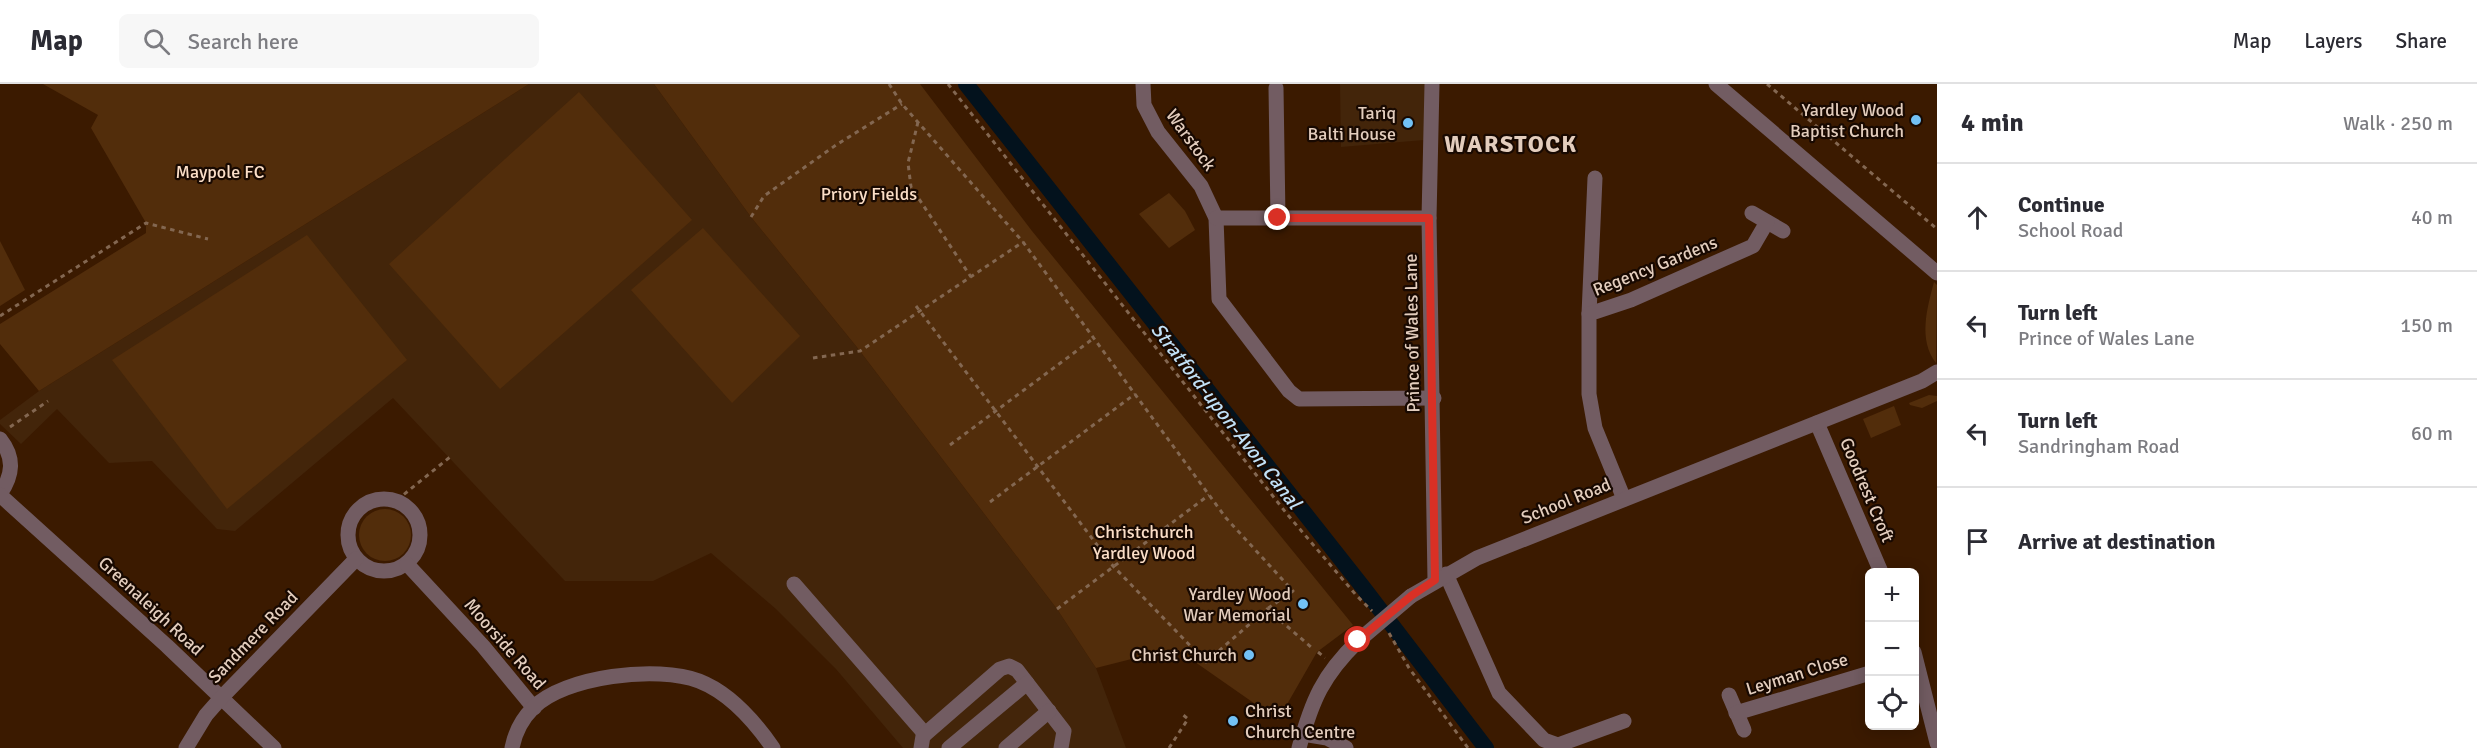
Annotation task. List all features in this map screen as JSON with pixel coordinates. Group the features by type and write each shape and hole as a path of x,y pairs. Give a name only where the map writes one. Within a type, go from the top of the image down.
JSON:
{"street":[{"name":"Warstock","path":"1143,84 1144,105 1158,132 1201,186 1216,218"},
{"name":"Prince of Wales Lane","path":"1432,84 1429,218 1440,577"},
{"path":"1716,84 1936,271"},
{"path":"1276,88 1278,218"},
{"path":"1589,314 1594,178"},
{"path":"1752,213 1783,231"},
{"path":"1429,218 1216,218 1219,299 1289,391 1299,399 1434,398"},
{"name":"Regency Gardens","path":"1624,499 1595,428 1589,394 1589,314 1631,300 1753,246 1767,222"},
{"name":"School Road","path":"1301,741 1318,692 1333,665 1358,640 1411,596 1440,577 1477,558 1624,499 1930,381 1937,372"},
{"name":"Goodrest Croft","path":"1817,423 1879,568"},
{"name":"Greenaleigh Road","path":"5,433 12,464 9,481 0,494 274,748"},
{"path":"378,498 397,500 410,508 419,521 421,537 417,552 407,564 390,571 371,570 356,559 348,542 348,532 349,523 360,506 378,498"},
{"name":"Sandmere Road","path":"186,748 206,715 221,698 356,559"},
{"name":"Moorside Road","path":"407,564 483,646 534,708 560,691 580,684 627,674 672,675 700,681 726,697 756,724 773,748"},
{"path":"1440,577 1499,693 1544,740 1558,745 1624,720"},
{"path":"794,584 923,741 1000,669 1009,666 1017,670 1064,730 1061,748"},
{"path":"1919,670 1937,743"},
{"name":"Leyman Close","path":"1737,713 1865,674"},
{"path":"949,748 1027,683"},
{"name":"Leyman Close","path":"1729,695 1744,730"},
{"path":"512,748 516,731 534,708"},
{"path":"1006,748 1049,711"},
{"path":"1301,741 1327,738 1346,748"}],"path":[{"path":"889,84 902,104 1023,242 1226,518 1293,591 1267,609 1206,662 1113,566 916,306"},
{"path":"948,84 1287,514 1356,596 1375,614"},
{"path":"1767,84 1937,229"},
{"path":"751,217 764,196 836,145 902,104"},
{"path":"918,122 908,162 911,187 971,276"},
{"path":"0,316 146,223 208,239"},
{"path":"813,358 860,351 1023,242"},
{"path":"950,445 1094,338"},
{"path":"990,502 1135,394"},
{"path":"5,433 48,401"},
{"path":"397,500 450,457"},
{"path":"1057,609 1209,495"},
{"path":"1267,609 1311,647"},
{"path":"1388,630 1409,668 1468,748"},
{"path":"1169,748 1188,719 1182,714"}],"shaded area":[{"path":"529,84 654,84 751,217 856,346 1057,609 1096,668 1126,748 903,748 836,669 776,609 711,553 653,581 565,581 393,398 235,531 217,529 152,461 109,463 57,409 21,444 0,424 0,420 39,391"},
{"path":"1340,84 1425,84 1424,140 1341,147"}],"green space":[{"name":"Maypole FC","path":"43,84 529,84 39,391 0,344 0,324 146,233 146,223 91,128 98,115"},
{"name":"Christchurch Yardley Wood","path":"654,84 920,84 1032,231 1353,625 1317,652 1278,720 1175,648 1096,668 1057,609 856,346 751,217"},
{"path":"579,92 692,220 500,389 389,264"},
{"path":"1169,193 1185,211 1195,230 1169,248 1139,214"},
{"path":"703,228 800,336 732,403 631,290"},
{"path":"307,235 407,360 227,509 112,360"},
{"path":"0,241 25,290 0,306"},
{"path":"1934,282 1937,285 1936,363 1930,354 1926,334 1927,313"},
{"path":"1929,395 1937,396 1937,401 1922,408 1909,403"},
{"path":"1894,406 1901,425 1871,438 1863,419"},
{"path":"380,509 390,509 404,516 411,535 404,554 390,561 380,561 370,557 363,550 359,540 359,530 363,520 370,513"}],"waterway":[{"name":"Stratford-upon-Avon Canal","path":"966,84 1362,586 1486,748"}],"place":[{"name":"Yardley Wood Baptist Church","path":"1916,120"},
{"name":"Tariq Balti House","path":"1408,123"},
{"name":"Yardley Wood War Memorial","path":"1303,604"},
{"name":"Christ Church","path":"1249,655"},
{"name":"Christ Church Centre","path":"1233,721"}],"district":[{"name":"WARSTOCK","path":"1511,144"}],"route":[{"path":"1278,218 1429,218 1434,398 1435,580 1411,596 1358,640"}],"park label":[{"name":"Priory Fields","path":"869,194"}]}
